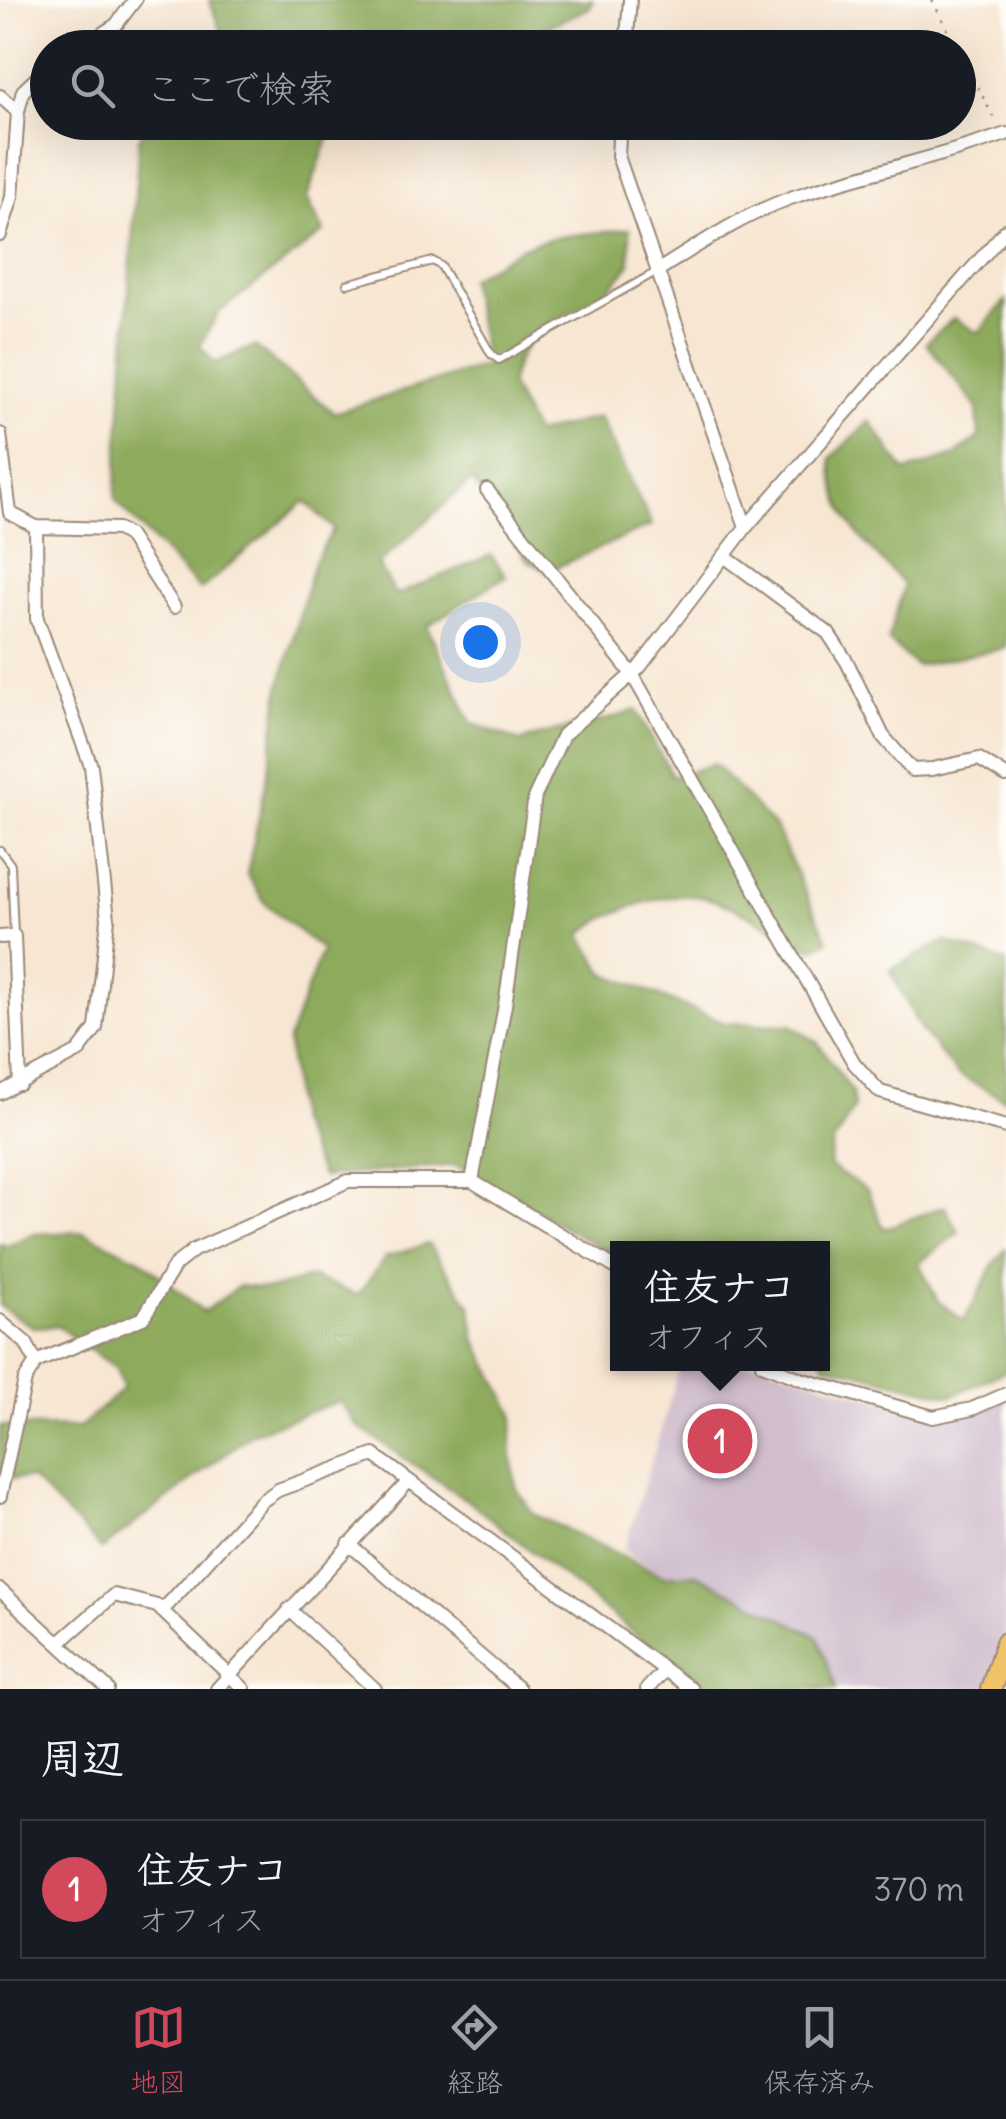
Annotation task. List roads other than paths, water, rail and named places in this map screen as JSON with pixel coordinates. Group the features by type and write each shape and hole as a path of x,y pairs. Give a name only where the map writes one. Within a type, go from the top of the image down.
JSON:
{"main road":[{"path":"991,1689 1006,1643"}],"street":[{"path":"108,30 135,5 135,0"},
{"path":"628,30 630,0"},
{"path":"0,235 12,197 18,112 23,91 30,85"},
{"path":"0,96 18,112"},
{"path":"657,271 726,227 797,196 1004,134"},
{"path":"619,140 618,156 746,527"},
{"path":"472,1181 505,1005 535,796 564,735 632,674 746,527 1006,230"},
{"path":"0,434 10,512 36,527 118,529 128,536 174,607"},
{"path":"487,490 632,674 854,1063 880,1092 1006,1127"},
{"path":"0,1093 78,1052 96,1028 108,919 91,766 37,619 36,527"},
{"path":"724,556 828,633 847,662 882,736 912,770 979,759 1006,776"},
{"path":"7,937 20,1084"},
{"path":"0,1496 25,1380 36,1362 144,1318 175,1265 194,1250 348,1181 472,1181 610,1265"},
{"path":"0,1321 26,1343 36,1362"},
{"path":"780,1371 934,1418 972,1409 1006,1394"},
{"path":"162,1611 262,1501 278,1490 374,1455 691,1689"},
{"path":"217,1689 409,1481"},
{"path":"349,1544 520,1689"},
{"path":"0,1590 108,1689"},
{"path":"59,1643 114,1596 156,1606 244,1689"},
{"path":"288,1609 375,1689"},
{"path":"647,1689 665,1670"}],"lane":[{"path":"347,284 434,262 441,266 491,354 499,360 657,271"},
{"path":"0,850 11,865 7,937"}],"place":[{"name":"住友ナコ","path":"720,1441"}]}
